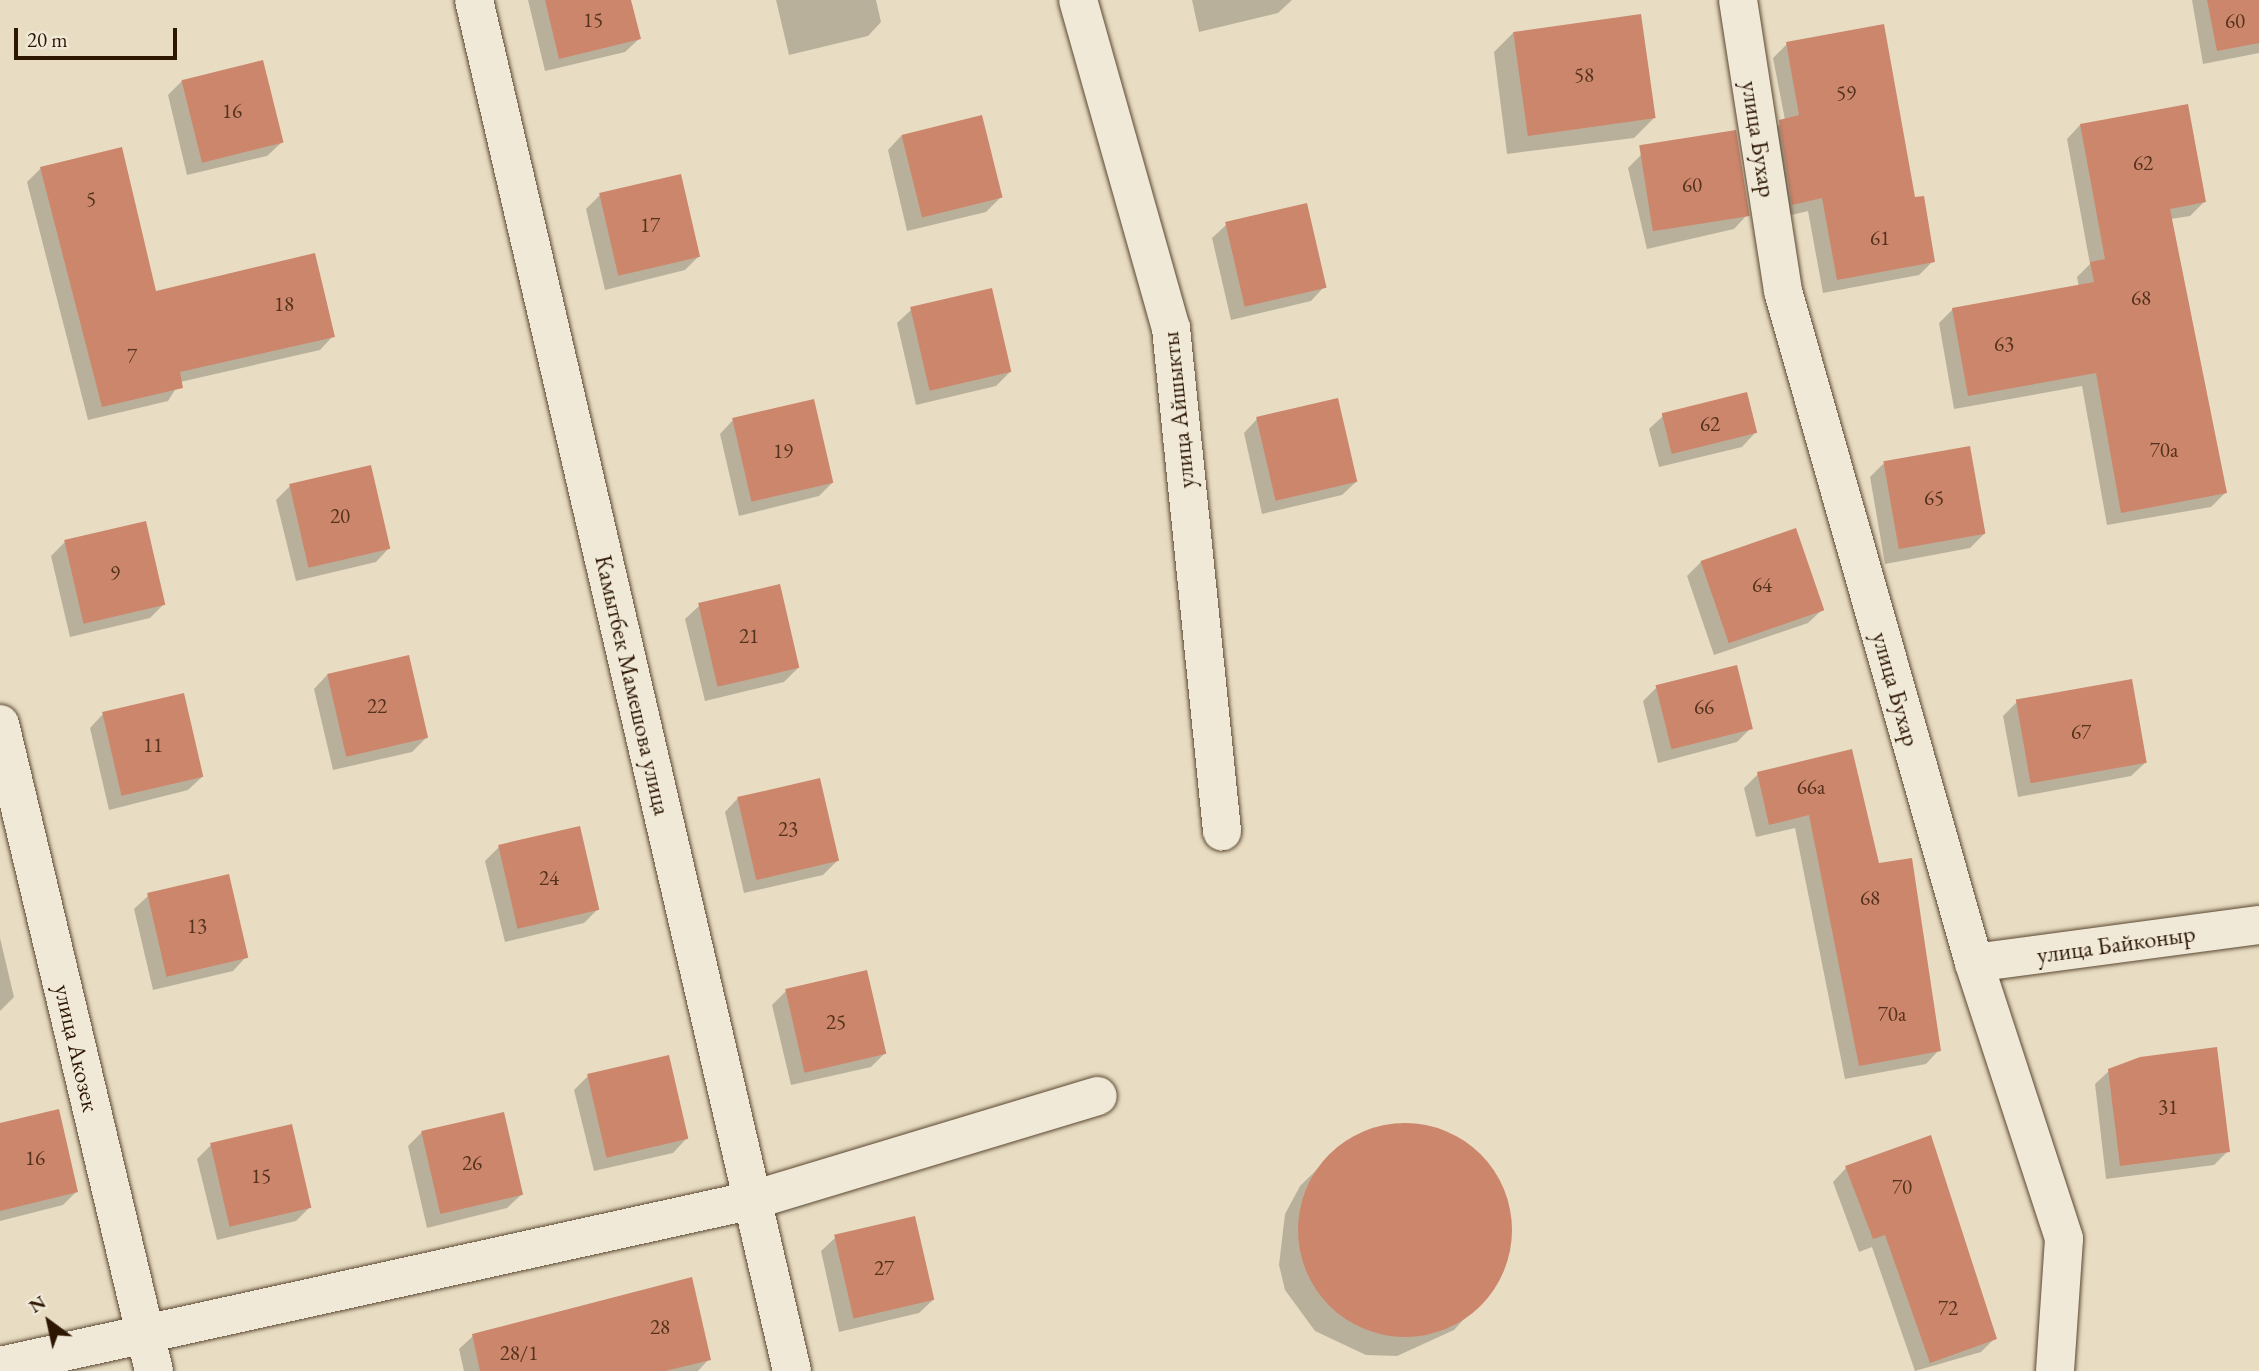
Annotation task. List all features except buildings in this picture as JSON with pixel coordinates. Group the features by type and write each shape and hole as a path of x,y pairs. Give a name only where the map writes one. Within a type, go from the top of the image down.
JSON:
{"street":[{"name":"Камытбек Мамешова улица","path":"474,0 792,1371"},
{"name":"улица Айшыкты","path":"1078,0 1171,328 1222,831"},
{"name":"улица Бухар","path":"1738,0 1783,291 1974,963 2064,1239 2056,1371"},
{"name":"улица Акозек","path":"0,724 150,1353"},
{"name":"улица Байконыр","path":"1974,963 2259,925"},
{"path":"0,1366 150,1353 753,1200 1098,1096"}]}
